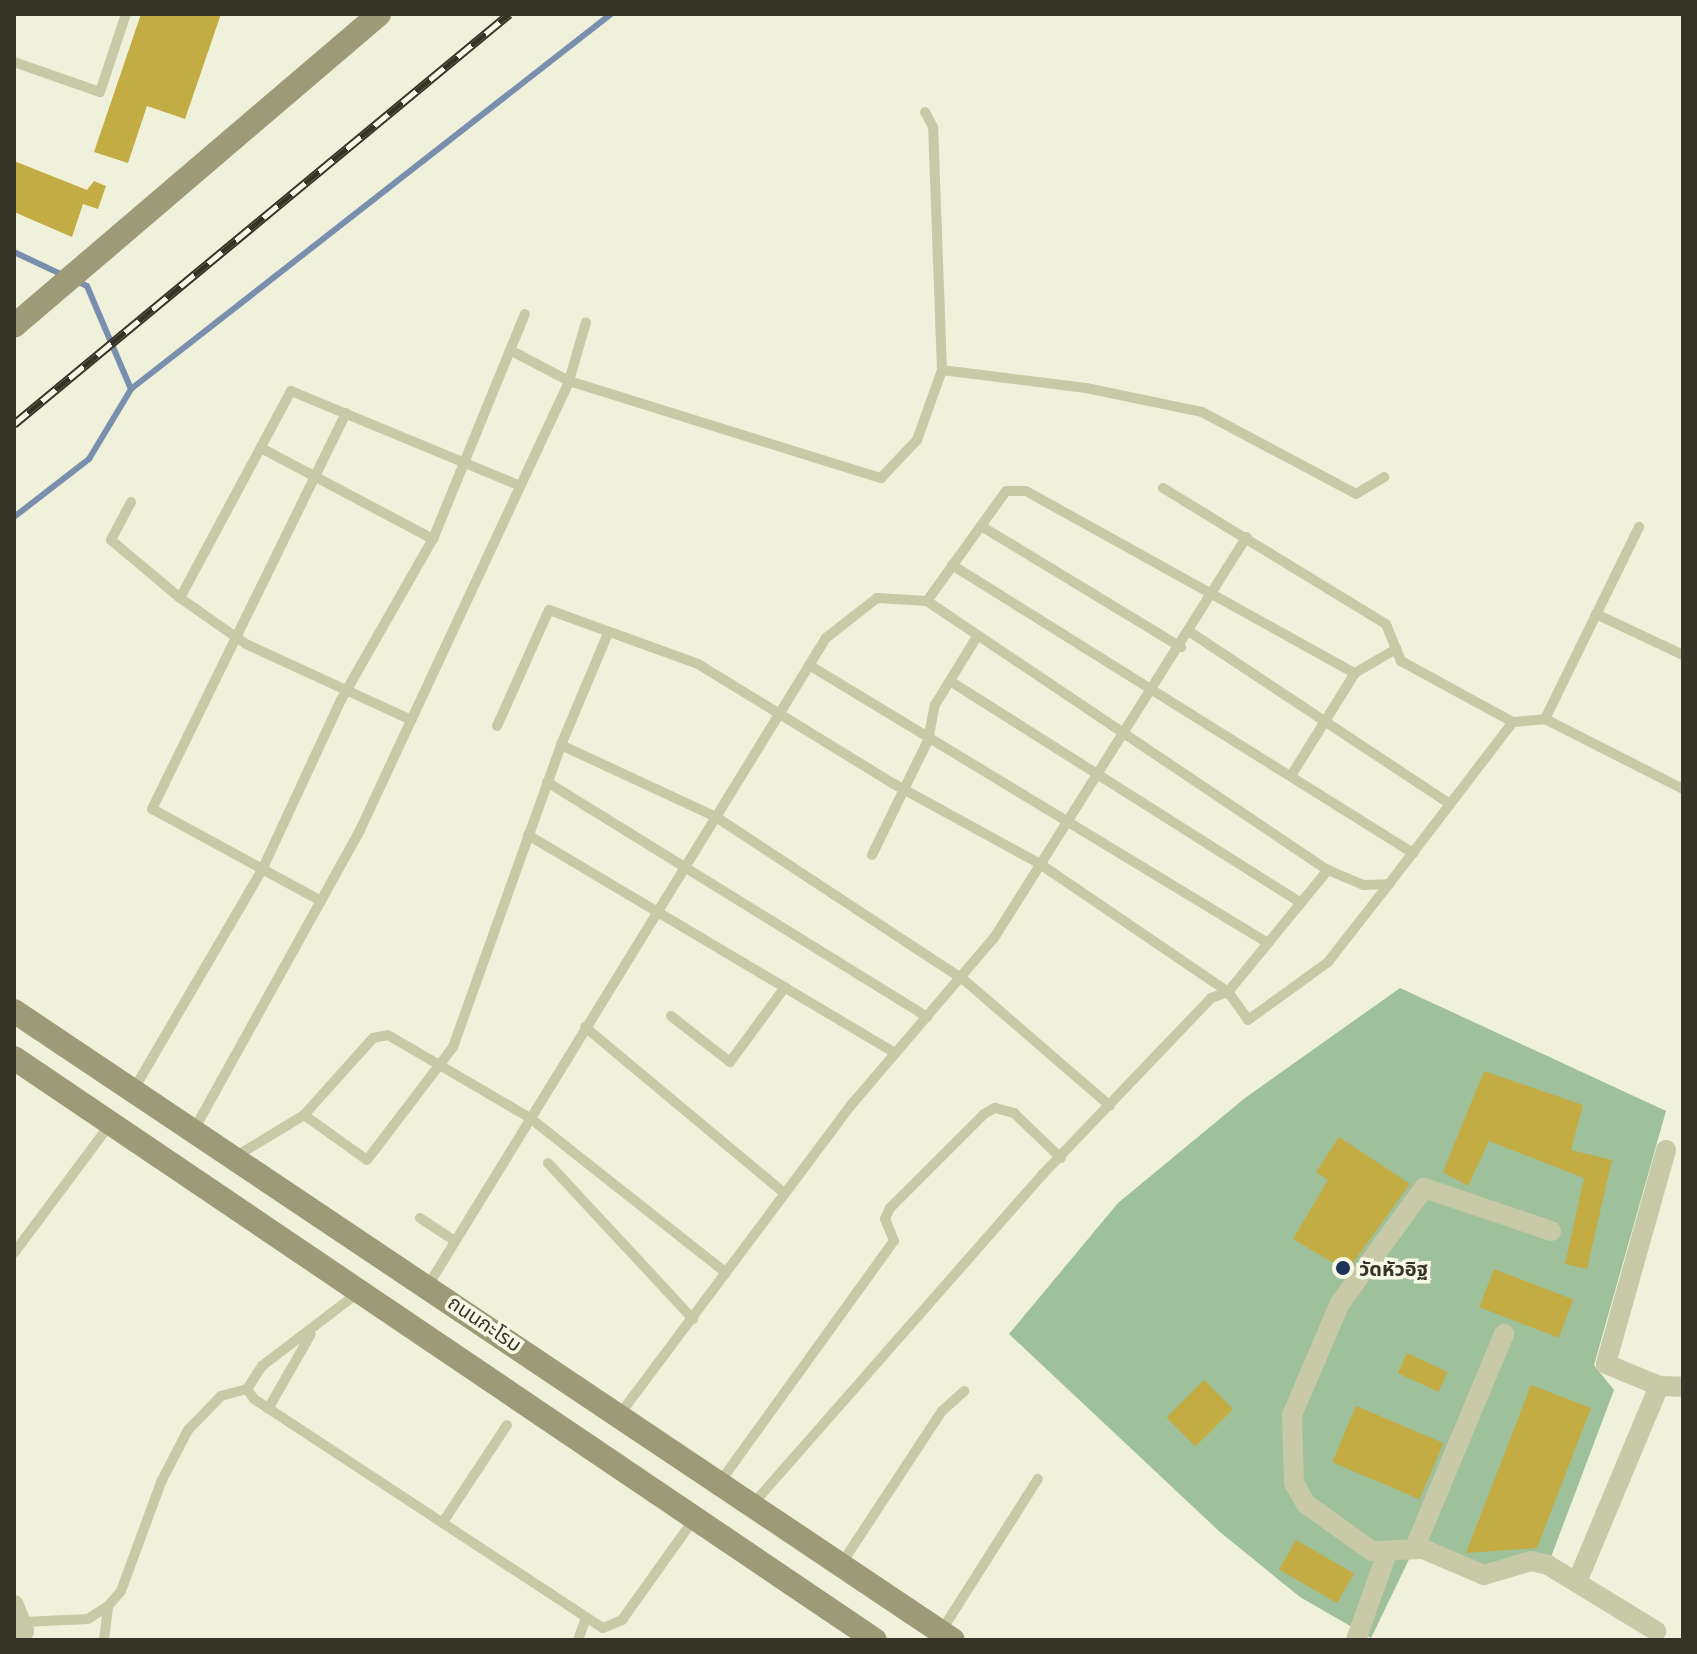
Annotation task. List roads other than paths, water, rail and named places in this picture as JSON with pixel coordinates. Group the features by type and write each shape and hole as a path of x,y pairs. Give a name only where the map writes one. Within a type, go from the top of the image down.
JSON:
{"main road":[{"path":"21,320 117,234 379,14"},
{"name":"ถนนกะโรม","path":"14,1011 238,1155 947,1636"},
{"path":"14,1058 875,1640"},
{"path":"111,1122 134,1089"},
{"path":"694,1519 719,1483"}],"street":[{"path":"1666,1150 1606,1355 1612,1369 1659,1386 1683,1387"},
{"path":"1551,1231 1424,1188 1340,1303 1292,1415 1294,1483 1306,1504 1354,1541 1387,1553 1415,1547 1484,1575 1531,1561 1577,1582 1656,1631"},
{"path":"1415,1547 1504,1334"},
{"path":"1577,1582 1659,1386"},
{"path":"1356,1640 1387,1553"}],"lane":[{"path":"14,62 100,92 126,14"},
{"path":"512,351 569,381 881,478 917,440 942,370 933,127 925,112"},
{"path":"134,1089 262,870 345,693 433,539 469,461 525,314"},
{"path":"195,1128 321,901 411,720 569,381 586,322"},
{"path":"942,370 1086,388 1202,412 1356,494 1384,477"},
{"path":"180,598 291,391 469,461 520,486"},
{"path":"321,901 152,809 346,413"},
{"path":"261,448 433,539"},
{"path":"1163,488 1386,624 1401,661 1513,722 1545,719 1683,789"},
{"path":"927,601 1006,491 1026,491 1355,673"},
{"path":"131,502 111,540 180,598 237,638 345,693 411,720"},
{"path":"981,526 1181,647"},
{"path":"1545,719 1639,527"},
{"path":"620,1414 693,1319 783,1192 893,1052 963,979 1154,691 1247,537"},
{"path":"952,565 1413,853"},
{"path":"429,1284 826,638 877,598 927,601 976,638 1127,732 1328,870 1364,885 1389,884"},
{"path":"497,726 549,610 698,664 904,790 1040,864 1228,992 1248,1020 1328,962 1513,722"},
{"path":"1596,614 1683,655"},
{"path":"1190,632 1450,804"},
{"path":"304,1115 367,1160 441,1065 475,994 547,782 608,633"},
{"path":"872,855 930,733 935,705 976,638"},
{"path":"1291,776 1329,724 1355,673 1396,649"},
{"path":"809,665 930,733 1268,943"},
{"path":"950,681 1301,903"},
{"path":"561,745 716,817 963,979 1110,1106"},
{"path":"547,782 686,865 927,1017"},
{"path":"528,835 893,1052"},
{"path":"752,1506 1061,1158 1211,998 1228,992 1328,870"},
{"path":"671,1016 730,1062 785,987"},
{"path":"585,1027 783,1192"},
{"path":"238,1155 304,1115 373,1038 388,1035 530,1118 726,1273"},
{"path":"719,1483 894,1241 885,1219 890,1208 984,1114 995,1108 1014,1113 1061,1158"},
{"path":"14,1253 111,1122"},
{"path":"548,1163 693,1319"},
{"path":"420,1218 455,1241"},
{"path":"18,1622 88,1619 108,1606 121,1591 188,1430 221,1396 247,1389 262,1366 312,1332 360,1291"},
{"path":"268,1409 312,1332"},
{"path":"247,1389 268,1409 603,1628 622,1620 694,1519"},
{"path":"841,1565 932,1425 964,1391"},
{"path":"443,1522 507,1425"},
{"path":"947,1636 1038,1479"},
{"path":"104,1640 108,1606"},
{"path":"578,1640 586,1618"}],"waterway":[{"path":"14,517 89,459 131,389 611,14"},
{"path":"14,252 65,276"},
{"path":"75,280 87,286 131,389"}],"railway":[{"path":"14,424 509,14"}],"place":[{"name":"วัดหัวอิฐ","path":"1343,1268"}]}
